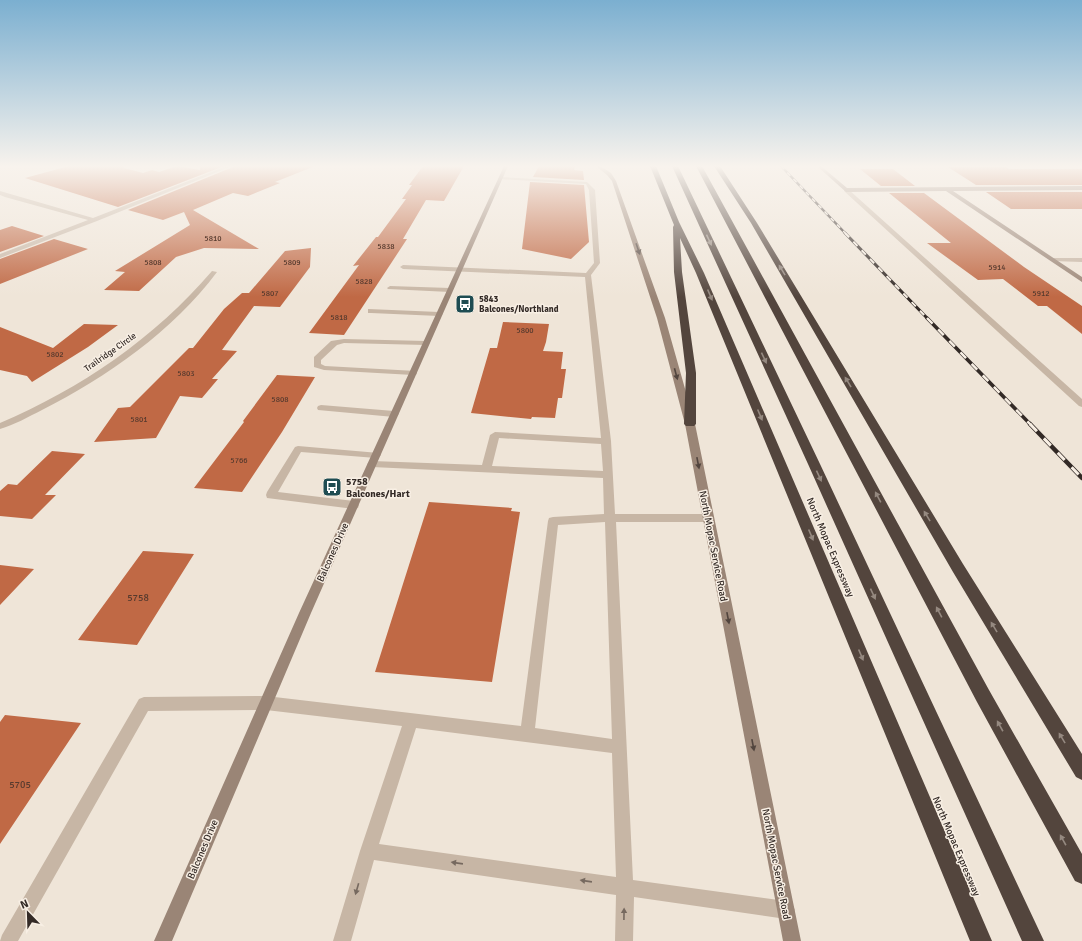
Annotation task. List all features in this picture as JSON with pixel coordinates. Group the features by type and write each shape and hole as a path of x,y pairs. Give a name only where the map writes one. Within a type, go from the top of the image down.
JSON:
{"highway":[{"name":"North Mopac Expressway","path":"671,210 700,273 981,941"},
{"path":"694,210 820,478 1033,941"},
{"path":"723,210 983,696 1082,874"},
{"path":"725,210 727,218"},
{"path":"744,210 758,230 958,568 1082,771"},
{"path":"676,222 678,272 691,373 690,424"}],"street":[{"path":"58,210 95,220"},
{"path":"0,256 120,210"},
{"name":"Balcones Drive","path":"163,941 266,703 486,210"},
{"path":"593,210 597,263 588,275 606,441 608,475 625,887 624,941"},
{"name":"North Mopac Service Road","path":"624,210 659,312 690,424 792,941"},
{"path":"868,210 1082,404"},
{"path":"979,210 1082,280"},
{"path":"1054,260 1082,260"},
{"path":"403,267 588,275"},
{"name":"Trailridge Circle","path":"0,426 14,421 75,388 142,342 182,308 214,272"},
{"path":"390,288 450,290"},
{"path":"371,311 439,314"},
{"path":"413,373 324,368 317,365 317,359 334,343 344,341 426,343"},
{"path":"321,408 394,414"},
{"path":"486,469 495,435 606,441"},
{"path":"354,505 271,496 298,449 374,459 486,469 608,475"},
{"path":"527,734 553,521 610,518 708,518"},
{"path":"8,941 144,704 266,703 527,734 619,747"},
{"path":"342,941 368,851 411,720"},
{"path":"368,851 786,910"}],"building":[{"path":"128,210 193,210 259,249 204,248 176,257 139,291 104,290 125,272 115,271 190,225 184,212 163,220"},
{"path":"398,210 420,210 403,239 407,239 344,335 309,333 359,265 353,266 376,237 378,237"},
{"path":"527,210 586,210 589,242 571,259 522,249"},
{"path":"910,210 947,210 1024,267 1082,306 1082,334 1047,306 1038,306 1003,279 978,280 927,243 951,243"},
{"path":"12,226 44,236 0,252 0,230"},
{"path":"54,239 88,249 0,284 0,259"},
{"path":"311,248 310,267 280,307 254,306 222,350 237,351 212,379 218,379 202,398 180,396 156,438 94,442 118,408 130,407 189,348 193,348 224,309 242,293 249,293 285,251"},
{"path":"503,322 549,324 543,351 563,352 561,369 566,369 562,398 558,398 555,418 532,417 531,419 471,413 490,348 497,348"},
{"path":"84,324 118,325 88,347 32,382 27,376 0,370 0,327 53,348"},
{"path":"277,375 315,377 282,432 242,492 194,488 244,422 243,421"},
{"path":"52,451 85,454 45,495 56,495 32,519 0,516 0,491 8,484 17,485"},
{"path":"429,502 512,508 511,511 520,512 492,682 375,672"},
{"path":"143,551 194,554 137,645 78,640"},
{"path":"0,565 34,569 0,605"},
{"path":"5,715 81,723 0,844 0,722"}],"railway":[{"path":"823,210 846,234"},
{"path":"845,233 928,319"},
{"path":"927,318 1031,425"},
{"path":"1030,424 1082,478"}],"place":[{"name":"5843 Balcones/Northland","path":"465,304"},
{"name":"5758 Balcones/Hart","path":"332,487"}]}
